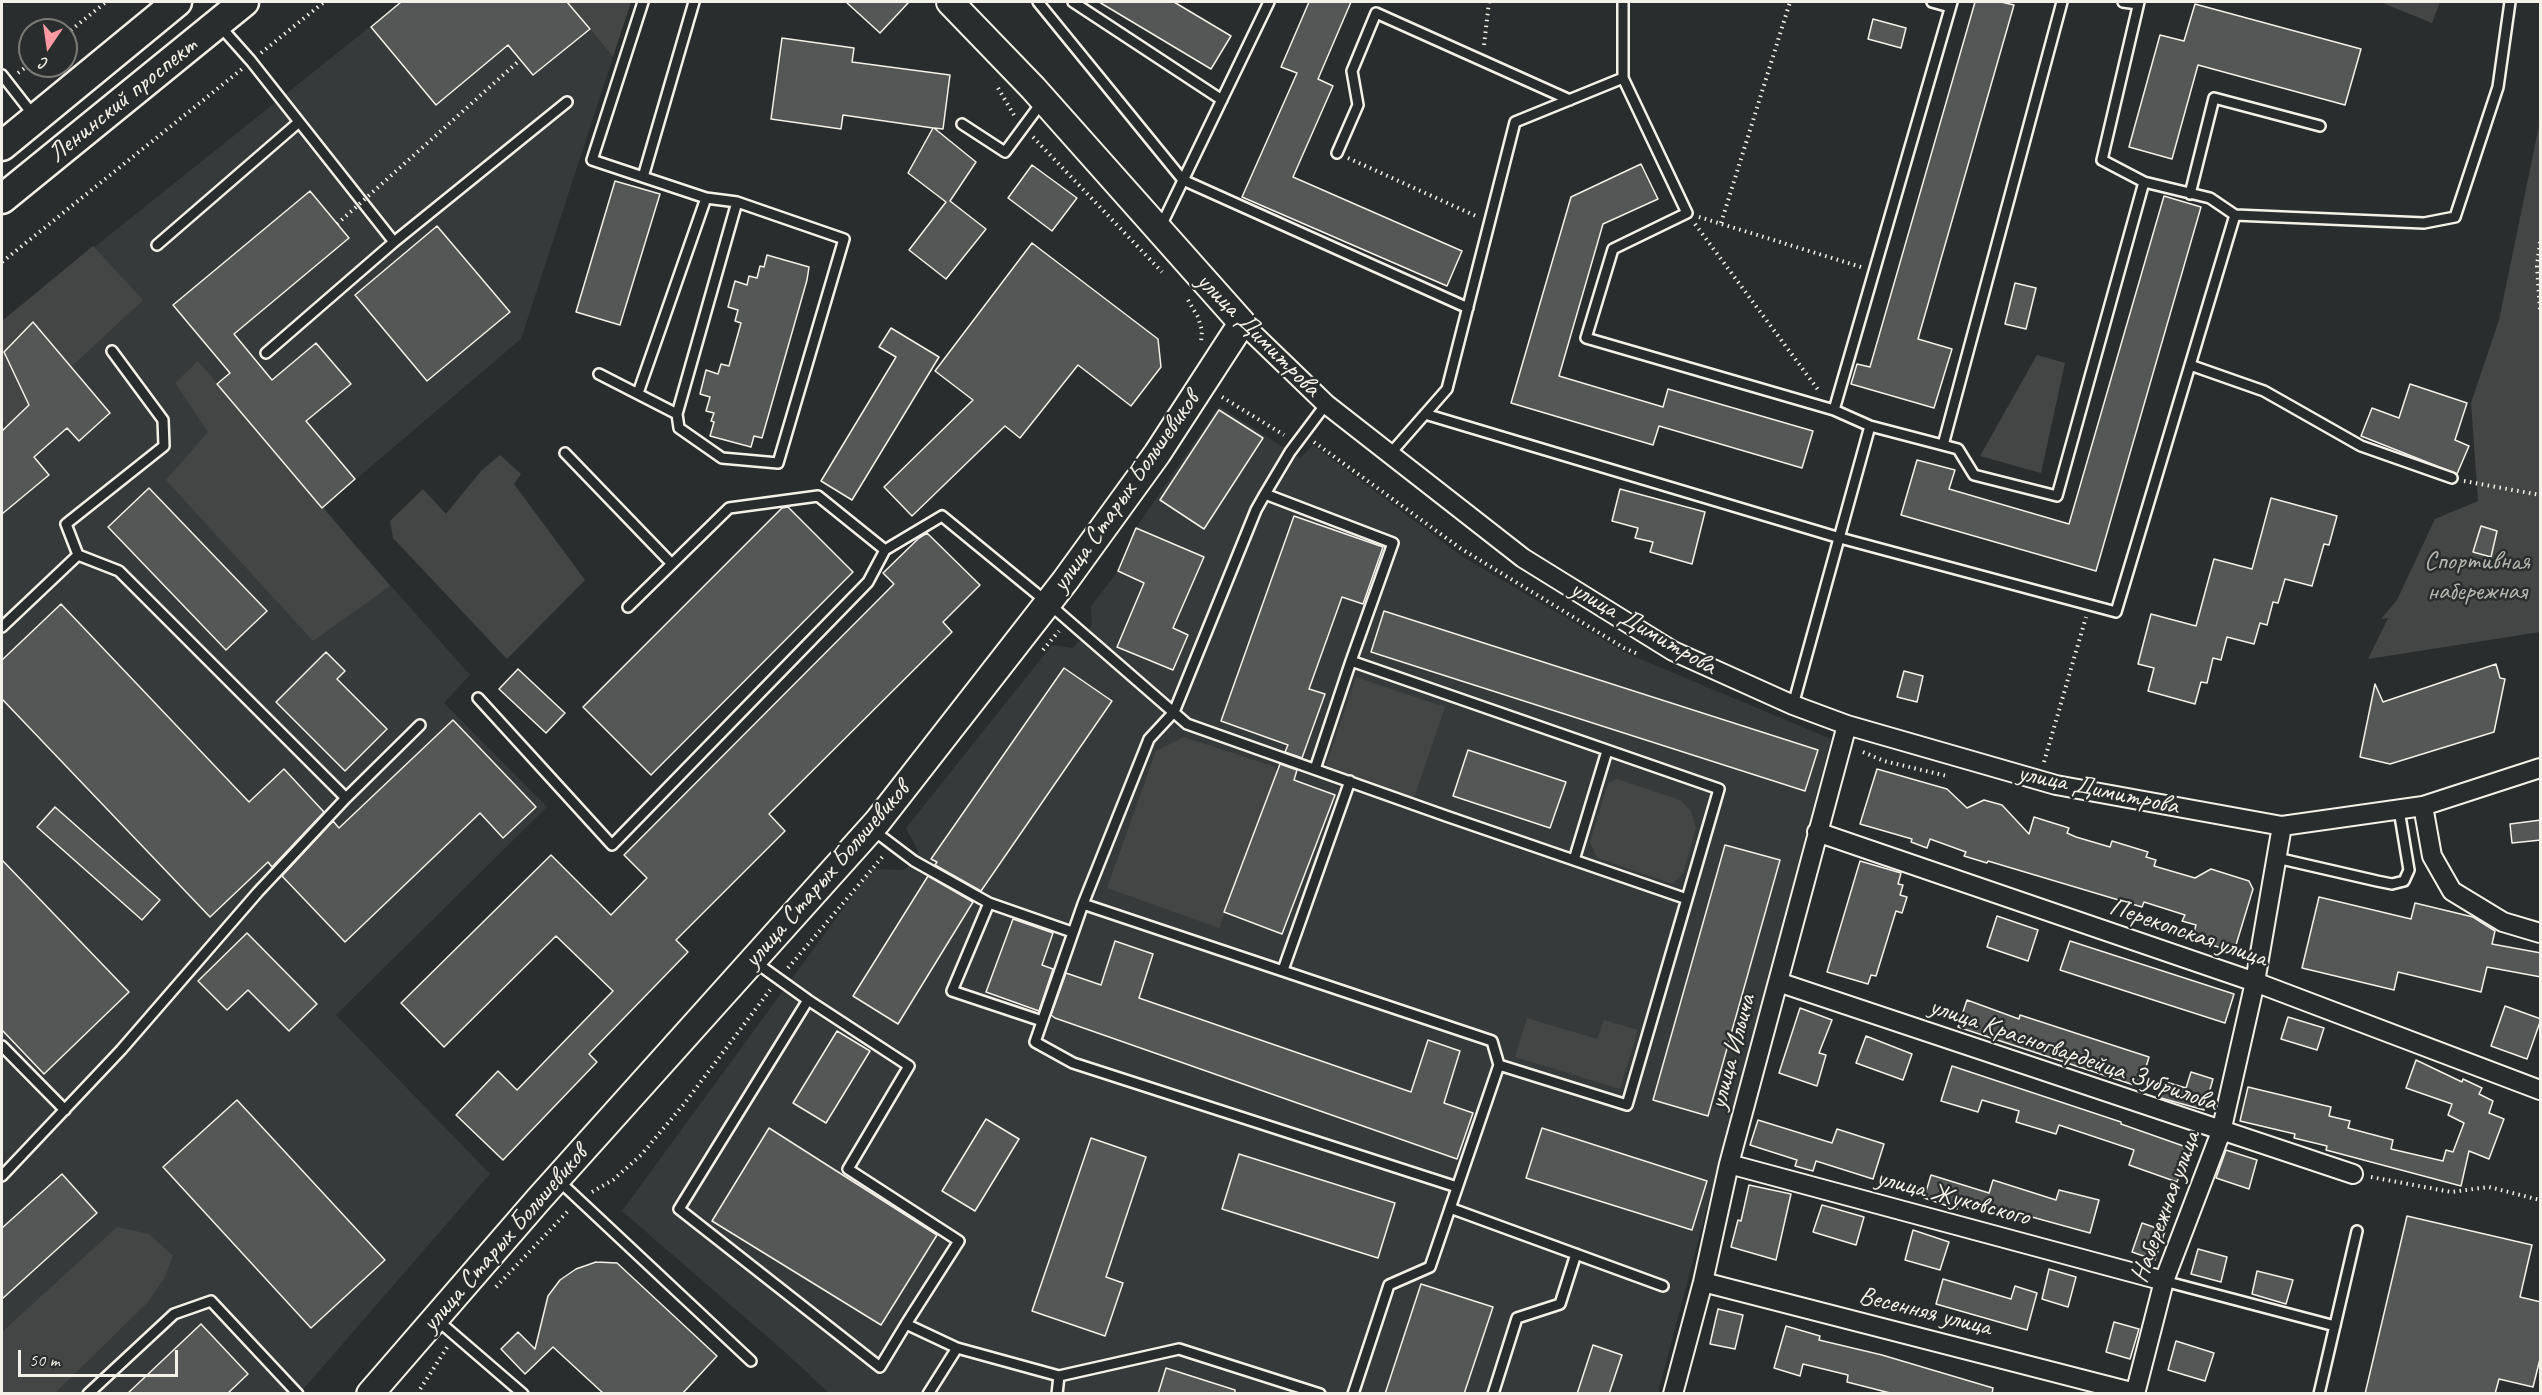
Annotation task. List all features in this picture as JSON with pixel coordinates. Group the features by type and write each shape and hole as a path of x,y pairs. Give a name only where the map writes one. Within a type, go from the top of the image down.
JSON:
{"main road":[{"name":"Ленинский проспект","path":"2,146 177,2"},
{"name":"Ленинский проспект","path":"2,199 244,2"}],"street":[{"name":"улица Димитрова","path":"953,2 1242,323 1326,404 1533,564 1672,651 1793,705 1847,725 2039,780 2282,826 2423,806 2541,768"},
{"name":"улица Старых Большевиков","path":"370,1394 558,1179 871,829 1048,603 1157,454 1242,323"},
{"name":"улица Ильича","path":"1673,1394 1703,1282 1729,1164 1847,725"},
{"path":"2423,806 2432,856 2452,891 2503,922 2541,933"},
{"name":"Набережная улица","path":"2135,1393 2164,1281 2222,1132 2255,982 2282,826"},
{"name":"Перекопская улица","path":"1817,831 2255,982 2541,1090"},
{"name":"улица Красногвардейца Зубрилова","path":"1778,982 2353,1174"},
{"name":"улица Жуковского","path":"1729,1164 2164,1281"},
{"name":"Весенняя улица","path":"1703,1282 2135,1393"}],"lane":[{"path":"643,2 592,160 706,198 736,202 844,239 778,463 722,458 679,428 677,414 736,202"},
{"path":"643,177 694,2"},
{"path":"1038,2 1183,180 1468,308"},
{"path":"1073,2 1221,100"},
{"path":"1158,231 1269,2"},
{"path":"1623,2 1623,78 1687,213 1613,249 1586,338 1834,410 1870,426 1958,449 1974,475 2057,496 2144,182"},
{"path":"1834,410 1951,4 1932,2"},
{"path":"1942,445 2062,2"},
{"path":"2123,2 2139,3 2102,160 2144,182 2210,198 2235,215 2424,223 2455,217 2498,87 2510,2"},
{"path":"1337,153 1358,105 1352,70 1376,13 1570,100"},
{"path":"218,23 251,61 394,242"},
{"path":"2,75 36,118"},
{"path":"1390,454 1447,389 1515,122 1623,78"},
{"path":"2190,194 2214,98 2320,126"},
{"path":"962,124 1005,152 1043,100"},
{"path":"266,353 394,242 567,102"},
{"path":"157,245 299,122"},
{"path":"638,393 706,198"},
{"path":"1425,414 1840,538 2116,612 2235,215"},
{"path":"112,351 163,420 164,446 66,524 78,555 119,571 346,798"},
{"path":"2190,365 2264,391 2361,446 2452,478"},
{"path":"599,374 677,414"},
{"path":"1326,404 1290,452 1256,510 1174,712 1149,739 1072,932 1035,1042 1073,1063 1457,1187"},
{"path":"1793,705 1870,426"},
{"path":"565,453 672,564"},
{"path":"1265,494 1393,543 1315,769"},
{"path":"628,607 729,508 818,496 885,550"},
{"path":"478,698 612,845 868,582 885,550 942,516 1048,603 1187,724 1687,898"},
{"path":"2,627 78,555"},
{"path":"1351,662 1719,789 1628,1105 1499,1065"},
{"path":"2,1176 121,1050 258,892 346,798 420,725"},
{"path":"1574,860 1607,752"},
{"path":"1283,970 1350,782"},
{"path":"2277,858 2392,884 2404,881 2409,870 2398,810"},
{"path":"871,829 914,861 989,903 1072,932"},
{"path":"989,903 952,991 1042,1021"},
{"path":"1083,904 1492,1041 1499,1065 1430,1267 1389,1285 1353,1394"},
{"path":"753,960 808,1000 909,1066 848,1169 959,1241 880,1367 680,1209 808,1000"},
{"path":"2,1046 65,1110"},
{"path":"558,1179 751,1361"},
{"path":"1450,1208 1663,1286"},
{"path":"2319,1394 2357,1231"},
{"path":"1493,1394 1517,1318 1560,1304 1576,1254"},
{"path":"2164,1281 2335,1326"},
{"path":"88,1394 174,1314 212,1301 298,1394"},
{"path":"435,1318 523,1394"},
{"path":"906,1324 957,1348 1059,1376 1179,1348 1320,1394"},
{"path":"928,1394 957,1348"},
{"path":"1057,1394 1059,1376"}],"path":[{"path":"78,24 106,2"},
{"path":"2,262 324,2"},
{"path":"1482,60 1489,2"},
{"path":"1721,223 1790,2"},
{"path":"337,224 520,60"},
{"path":"994,80 1009,108 1024,127 1170,280"},
{"path":"1337,153 1490,223"},
{"path":"1687,213 1874,270"},
{"path":"1687,213 1834,410"},
{"path":"2541,242 2537,266 2541,311"},
{"path":"1183,294 1198,318 1202,331 1200,348"},
{"path":"2452,478 2541,495"},
{"path":"2039,780 2089,604"},
{"path":"2353,1174 2451,1192 2489,1187 2541,1200"}],"shaded area":[{"path":"401,2 567,2 613,57 521,339 322,508 470,675 444,703 547,807 336,1015 490,1174 300,1393 2,1394 2,321"},
{"path":"1219,406 1300,458 1313,445 1463,557 1626,653 1831,739 1658,1393 829,1393 622,1211 872,869 904,870 914,861 918,851 906,828 1052,645 1073,648 1092,625 1091,606 1118,571 1136,528"}],"green space":[{"path":"567,2 631,2 613,57 590,29"},
{"path":"2380,2 2440,2 2432,23"},
{"name":"Спортивная набережная","path":"2540,121 2540,632 2368,659 2388,618 2381,619 2397,600 2435,519 2478,501 2471,403 2499,320"},
{"path":"93,246 143,300 71,367 33,322 4,352 29,405 7,426 2,419 2,321"},
{"path":"2037,355 2065,363 2041,473 1980,456"},
{"path":"198,361 390,586 313,641 166,480 208,432 175,383"},
{"path":"500,455 521,474 514,484 585,580 507,659 393,538 390,521 423,489 446,514 481,471"},
{"path":"1356,677 1445,707 1414,798 1325,768"},
{"path":"1184,737 1275,767 1277,774 1219,928 1107,888 1156,751"},
{"path":"1617,779 1680,800 1691,811 1696,828 1683,873 1673,884 1597,858 1590,842 1608,783"},
{"path":"1527,1018 1597,1039 1604,1020 1638,1030 1620,1089 1515,1057"},
{"path":"117,1227 149,1234 173,1256 164,1279 148,1302 55,1393 2,1393 2,1332"}],"building":[{"path":"401,2 567,2 590,29 533,75 508,45 436,105 371,27"},
{"path":"846,2 909,2 880,33"},
{"path":"1099,2 1174,2 1231,36 1211,69"},
{"path":"1309,2 1351,2 1318,79 1333,86 1293,177 1462,251 1447,286 1242,197 1297,73 1281,67"},
{"path":"1975,2 2001,2 2014,5 1918,339 1952,349 1934,408 1851,384 1857,364 1870,367"},
{"path":"2195,4 2361,49 2345,105 2198,65 2172,159 2129,147 2160,35 2184,41"},
{"path":"1873,19 1906,28 1901,48 1868,39"},
{"path":"782,38 854,48 852,62 950,75 943,129 934,128 976,162 950,201 986,229 946,279 909,250 946,202 908,173 933,128 843,115 841,129 771,119"},
{"path":"1641,164 1658,199 1603,224 1559,376 1663,407 1668,389 1813,431 1802,468 1659,426 1653,445 1511,403 1571,197"},
{"path":"1032,165 1077,198 1052,231 1008,198"},
{"path":"615,181 660,194 620,325 576,312"},
{"path":"310,191 349,238 234,334 272,380 316,343 351,384 306,421 355,479 322,508 217,384 230,373 173,305"},
{"path":"2164,196 2201,207 2096,571 1901,515 1917,460 1955,470 1949,489 2069,524"},
{"path":"437,226 510,312 427,381 355,295"},
{"path":"1032,243 1158,339 1161,367 1131,406 1078,365 1020,438 1005,426 912,516 884,487 973,400 935,371"},
{"path":"767,255 809,267 762,438 754,436 751,447 710,436 714,413 706,411 710,397 700,394 706,370 718,374 721,364 729,366 741,323 735,321 738,310 728,307 735,281 747,285 749,276 757,278 760,266 764,267"},
{"path":"2015,283 2036,288 2026,329 2005,324"},
{"path":"33,322 110,413 79,441 67,428 34,457 49,475 2,514 2,431 29,405 4,352"},
{"path":"891,328 939,357 852,500 821,481 896,357 879,347"},
{"path":"2410,384 2467,403 2455,440 2469,446 2457,474 2361,436 2372,408 2399,418"},
{"path":"1219,410 1263,438 1204,529 1160,500"},
{"path":"149,488 267,611 226,650 108,527"},
{"path":"1620,489 1705,512 1692,564 1650,552 1653,542 1635,538 1638,528 1612,521"},
{"path":"2271,498 2337,516 2329,545 2324,544 2312,586 2285,579 2278,603 2273,602 2267,625 2260,623 2254,644 2227,637 2221,660 2213,658 2207,683 2201,682 2195,704 2148,691 2154,668 2138,664 2151,614 2196,626 2214,559 2252,569"},
{"path":"788,507 853,572 651,775 583,707 782,508"},
{"path":"1294,516 1383,547 1363,604 1342,597 1309,689 1325,694 1302,758 1285,752 1288,745 1221,721"},
{"path":"2481,526 2497,531 2491,557 2473,552"},
{"path":"1136,528 1204,557 1173,628 1188,635 1173,670 1117,647 1144,583 1118,571"},
{"path":"927,533 980,585 943,622 952,632 769,814 785,831 676,940 688,952 589,1054 597,1062 503,1160 456,1115 498,1071 517,1090 613,991 556,936 444,1047 401,1003 551,855 611,915 647,878 624,855 894,584 883,573"},
{"path":"61,604 249,802 284,769 324,812 272,867 268,862 210,917 2,699 2,660"},
{"path":"1384,611 1818,750 1805,791 1371,652"},
{"path":"326,652 345,671 337,679 387,729 345,771 276,702"},
{"path":"2496,664 2500,678 2505,679 2494,732 2390,764 2360,757 2375,684 2383,702"},
{"path":"1064,668 1112,701 981,891 935,865 937,862 931,859"},
{"path":"518,669 565,713 546,733 499,689"},
{"path":"1904,671 1923,676 1917,702 1897,697"},
{"path":"453,720 536,807 503,838 480,813 345,942 282,876 333,821 339,828"},
{"path":"1468,750 1566,782 1550,828 1453,796"},
{"path":"1280,764 1297,770 1294,780 1335,795 1282,934 1224,912"},
{"path":"1877,769 1947,789 1967,808 1984,800 2002,805 2029,834 2034,817 2069,828 2067,833 2076,837 2110,847 2112,841 2148,852 2146,857 2156,860 2154,866 2195,878 2211,869 2249,881 2253,889 2236,945 2228,950 2192,939 2196,925 2182,921 2185,915 2144,902 2142,907 1988,861 1987,863 1964,856 1966,852 1930,839 1927,848 1911,842 1912,839 1860,824"},
{"path":"55,807 160,900 142,920 37,827"},
{"path":"2541,820 2541,840 2512,843 2510,824"},
{"path":"1725,845 1780,860 1708,1116 1653,1100"},
{"path":"2,860 129,992 44,1074 2,1030"},
{"path":"1860,861 1901,873 1898,884 1903,885 1900,895 1907,897 1902,913 1896,911 1876,976 1871,975 1868,984 1827,972"},
{"path":"928,876 973,902 898,1024 853,996"},
{"path":"2319,897 2411,919 2415,903 2473,917 2495,931 2492,944 2541,953 2541,977 2487,967 2481,992 2398,972 2394,990 2302,968"},
{"path":"1997,916 2038,930 2028,961 1987,947"},
{"path":"1013,919 1053,933 1042,965 1053,969 1039,1011 986,992"},
{"path":"247,933 317,1004 289,1031 248,990 227,1010 198,981"},
{"path":"1115,941 1153,954 1139,998 1411,1092 1428,1040 1460,1051 1444,1103 1473,1113 1457,1159 1051,1015 1066,973 1101,985"},
{"path":"2070,941 2234,994 2225,1023 2060,970"},
{"path":"1967,1000 2019,1019 2020,1015 2149,1057 2140,1087 1958,1027"},
{"path":"2505,1006 2541,1019 2527,1059 2491,1046"},
{"path":"1800,1008 1832,1020 1819,1053 1826,1055 1817,1086 1779,1073"},
{"path":"2288,1017 2324,1028 2317,1050 2281,1039"},
{"path":"837,1031 870,1051 826,1123 793,1103"},
{"path":"1866,1036 1912,1054 1903,1080 1856,1063"},
{"path":"2416,1060 2462,1082 2463,1079 2482,1088 2479,1094 2493,1101 2489,1113 2504,1119 2489,1159 2469,1151 2461,1186 2326,1150 2327,1146 2294,1138 2295,1134 2240,1121 2248,1087 2331,1107 2329,1116 2350,1121 2348,1128 2393,1140 2391,1149 2443,1161 2446,1150 2453,1152 2464,1123 2448,1115 2452,1104 2406,1088"},
{"path":"1952,1066 2121,1122 2121,1124 2189,1148 2177,1182 2129,1165 2134,1150 2059,1125 2056,1134 2016,1122 2019,1111 1982,1100 1978,1112 1941,1101"},
{"path":"2191,1072 2213,1079 2204,1110 2161,1098 2166,1082 2186,1088"},
{"path":"237,1100 385,1260 311,1328 163,1167"},
{"path":"986,1119 1019,1139 975,1211 942,1191"},
{"path":"1758,1120 1832,1143 1837,1129 1884,1144 1873,1179 1816,1161 1813,1171 1795,1166 1797,1160 1750,1145"},
{"path":"769,1128 937,1235 881,1325 712,1221"},
{"path":"1542,1128 1707,1181 1692,1230 1526,1178"},
{"path":"1091,1138 1146,1157 1106,1277 1123,1283 1105,1336 1032,1311"},
{"path":"2226,1150 2257,1160 2249,1189 2216,1178"},
{"path":"1239,1154 1395,1203 1378,1258 1222,1209"},
{"path":"62,1174 97,1213 2,1299 2,1228"},
{"path":"1931,1175 1989,1193 1993,1180 2056,1200 2059,1190 2099,1200 2090,1233 2021,1214 2020,1220 1960,1201 1957,1209 1924,1198"},
{"path":"1749,1185 1791,1194 1776,1260 1731,1247 1738,1220 1741,1221"},
{"path":"1822,1205 1864,1217 1856,1245 1813,1232"},
{"path":"2407,1216 2532,1245 2520,1297 2541,1302 2541,1355 2533,1387 2499,1379 2495,1394 2365,1394"},
{"path":"2142,1223 2165,1231 2155,1260 2132,1252"},
{"path":"1913,1230 1949,1242 1940,1270 1905,1260"},
{"path":"2198,1249 2227,1257 2221,1282 2191,1274"},
{"path":"596,1262 617,1263 717,1356 682,1394 604,1394 553,1347 525,1374 501,1349 518,1332 535,1349 548,1296 560,1280 576,1269"},
{"path":"2049,1269 2076,1277 2068,1307 2042,1299"},
{"path":"2257,1271 2293,1280 2286,1304 2252,1294"},
{"path":"1943,1279 2011,1299 2015,1286 2037,1293 2027,1330 1936,1304"},
{"path":"1421,1284 1493,1307 1464,1394 1385,1394"},
{"path":"1718,1309 1743,1315 1735,1349 1710,1344"},
{"path":"2114,1322 2139,1329 2130,1359 2106,1352"},
{"path":"201,1324 248,1374 227,1394 127,1394"},
{"path":"1786,1326 1820,1336 1819,1340 1882,1355 1993,1388 1992,1394 1894,1394 1847,1382 1848,1375 1803,1364 1800,1376 1774,1368"},
{"path":"2176,1341 2214,1353 2205,1381 2168,1370"},
{"path":"1593,1345 1622,1355 1609,1394 1577,1394"},
{"path":"1166,1368 1235,1390 1235,1394 1158,1394"}]}
